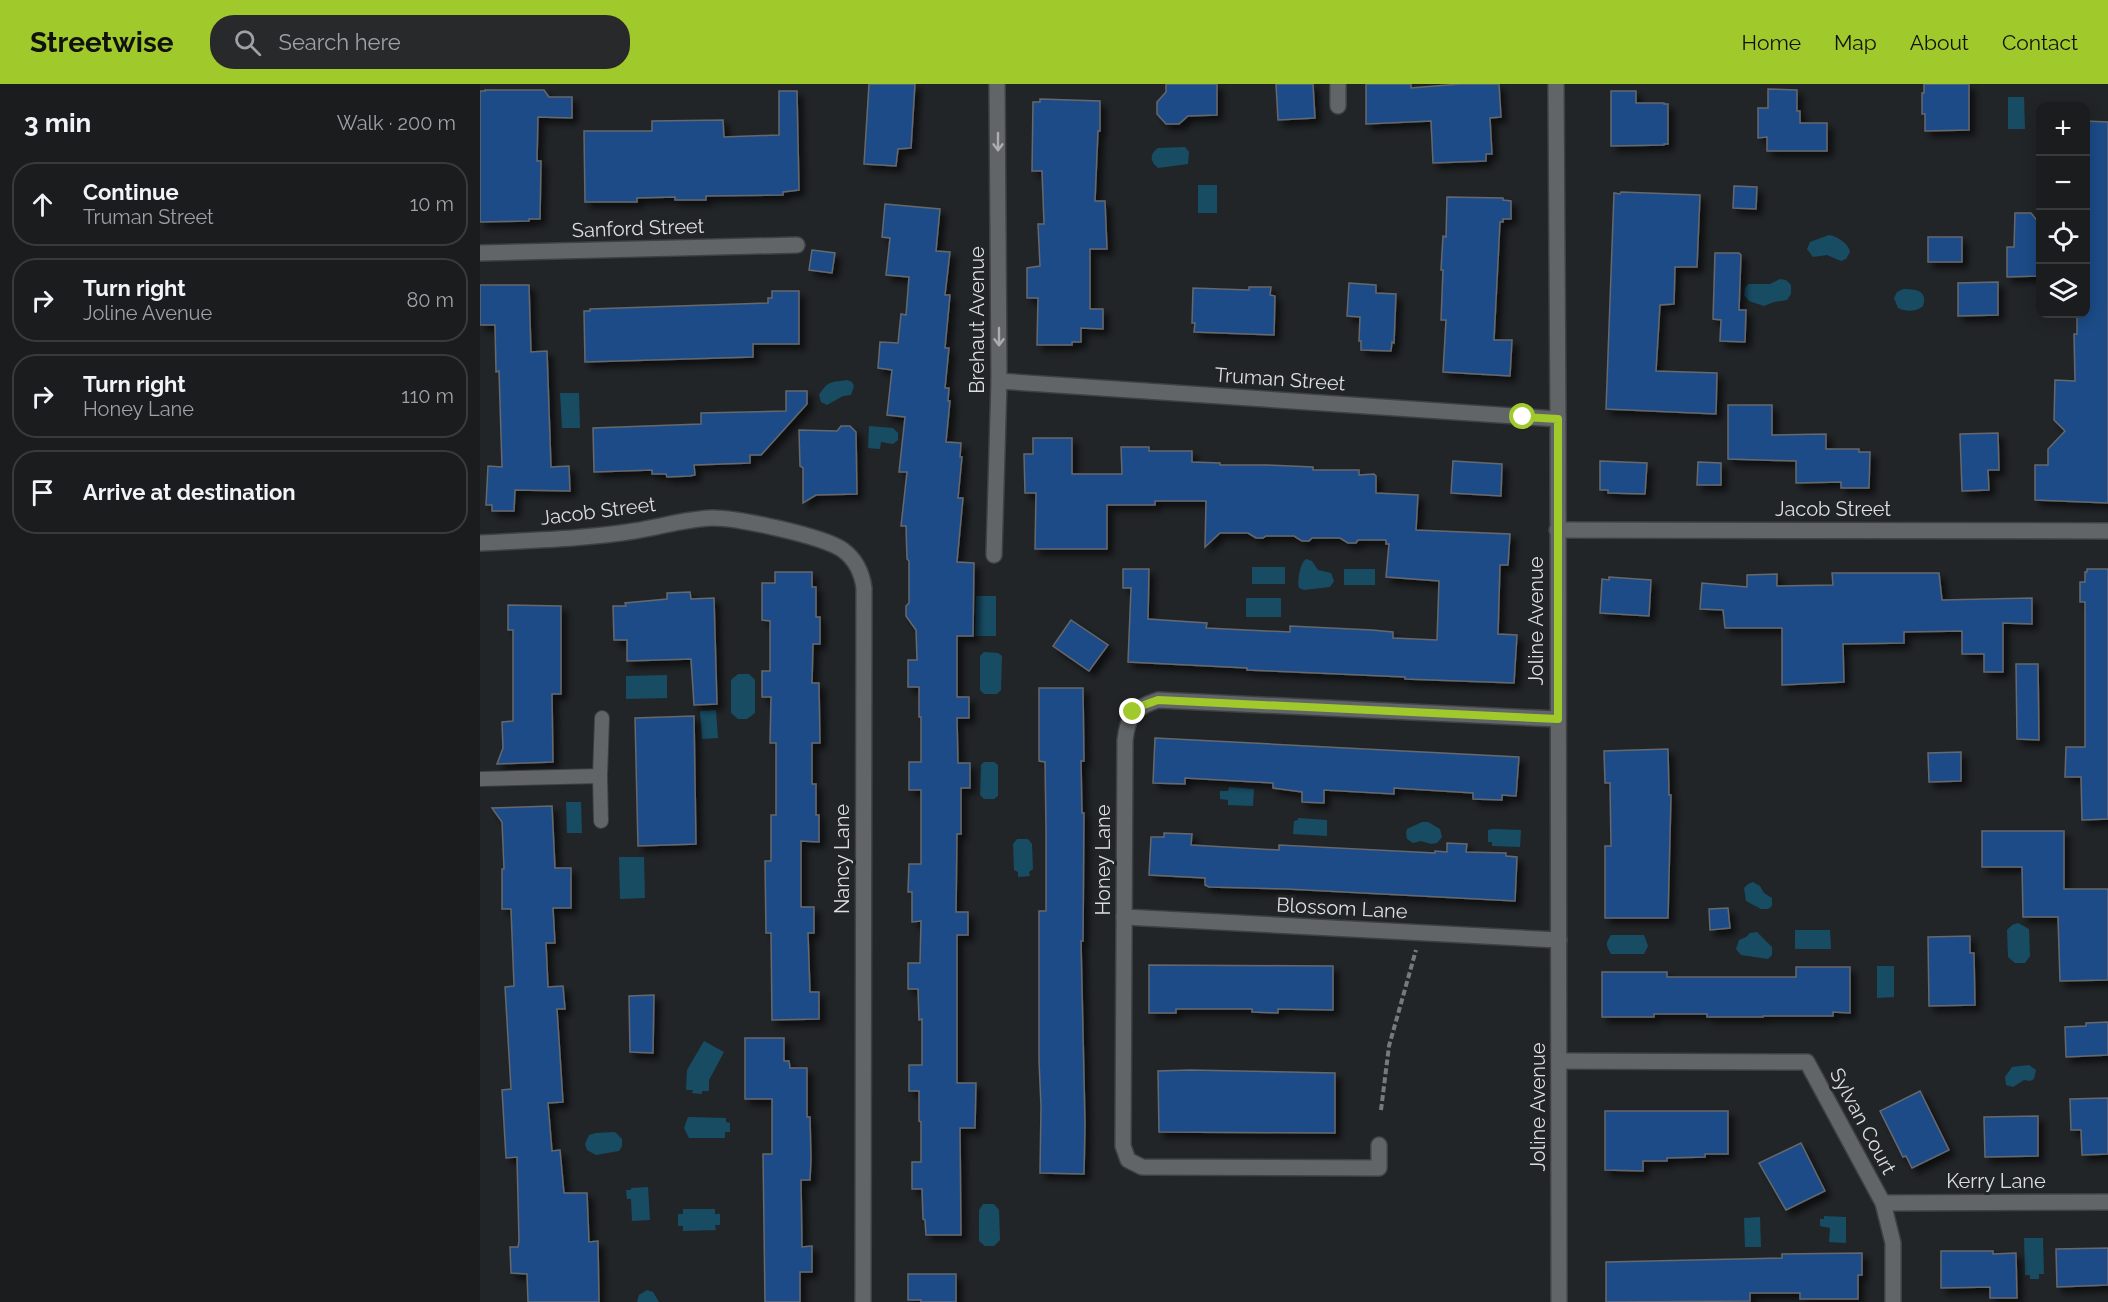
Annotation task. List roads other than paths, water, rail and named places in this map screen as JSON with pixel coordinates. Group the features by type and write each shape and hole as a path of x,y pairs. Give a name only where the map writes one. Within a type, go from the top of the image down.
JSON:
{"street":[{"name":"Brehaut Avenue","path":"993,555 999,381 997,84"},
{"path":"1338,84 1338,106"},
{"name":"Joline Avenue","path":"1556,84 1559,1302"},
{"name":"Sanford Street","path":"480,253 797,245"},
{"name":"Truman Street","path":"999,381 1558,419"},
{"name":"Jacob Street","path":"480,543 591,536 635,531 682,521 721,518"},
{"name":"Nancy Lane","path":"721,518 833,544 851,557 863,579 863,1302"},
{"name":"Jacob Street","path":"1557,530 2108,531"},
{"name":"Honey Lane","path":"1379,1145 1379,1168 1142,1167 1128,1160 1123,1146 1126,726 1133,712 1158,700 1558,719"},
{"name":"Blossom Lane","path":"1124,917 1559,940"},
{"name":"Sylvan Court","path":"1559,1062 1807,1062 1883,1203 1893,1243 1893,1302"},
{"name":"Kerry Lane","path":"1883,1203 2108,1202"}],"lane":[{"path":"601,821 602,718"},
{"path":"480,779 600,776"}],"water":[{"path":"2008,97 2024,97 2025,129 2008,129"},
{"path":"1185,147 1189,152 1188,164 1158,168 1153,163 1153,153 1158,148"},
{"path":"1198,185 1217,185 1217,213 1198,213"},
{"path":"1829,235 1845,243 1850,252 1846,259 1841,261 1827,255 1813,257 1807,249 1810,242"},
{"path":"1780,279 1786,280 1791,285 1791,294 1787,300 1764,306 1749,301 1744,295 1748,284 1770,284"},
{"path":"1903,289 1919,291 1924,297 1923,306 1911,311 1898,308 1894,298 1897,292"},
{"path":"847,380 854,386 851,395 843,396 827,405 821,402 819,395 825,386"},
{"path":"560,393 579,393 580,428 562,428"},
{"path":"869,426 893,428 898,433 898,440 893,444 881,442 880,449 868,448"},
{"path":"1306,559 1312,561 1318,570 1331,573 1334,581 1330,587 1304,590 1299,588 1300,572"},
{"path":"1252,567 1285,567 1285,584 1252,584"},
{"path":"1344,569 1375,569 1375,585 1344,585"},
{"path":"976,596 996,596 996,636 975,636"},
{"path":"1246,598 1281,598 1281,617 1246,617"},
{"path":"984,652 998,653 1002,656 1001,690 997,694 984,694 980,690 980,656"},
{"path":"738,674 749,674 755,680 755,713 747,719 738,719 731,713 731,680"},
{"path":"667,675 667,698 626,699 626,676"},
{"path":"716,710 718,738 702,739 700,711"},
{"path":"984,762 994,762 998,765 998,796 994,799 984,799 980,795 981,765"},
{"path":"1229,787 1254,789 1253,806 1228,805 1228,800 1220,799 1220,791 1228,791"},
{"path":"566,802 581,802 582,833 567,833"},
{"path":"1298,818 1327,820 1327,836 1293,834 1294,821"},
{"path":"1422,822 1428,822 1440,829 1442,837 1437,843 1421,841 1413,843 1407,839 1407,829"},
{"path":"1488,830 1521,830 1520,847 1492,846 1492,842 1488,842"},
{"path":"1017,839 1028,839 1032,844 1033,869 1029,872 1030,876 1018,877 1018,872 1014,870 1013,844"},
{"path":"619,857 644,857 645,898 620,899"},
{"path":"1753,882 1772,898 1772,906 1768,909 1761,909 1746,901 1744,888"},
{"path":"2018,923 2029,929 2030,956 2025,963 2015,963 2008,957 2007,930"},
{"path":"1795,930 1830,930 1831,949 1795,949"},
{"path":"1757,932 1772,947 1772,955 1768,959 1741,955 1736,949 1739,940 1750,933"},
{"path":"1611,935 1644,935 1648,946 1644,954 1611,954 1607,944"},
{"path":"1877,966 1894,966 1894,997 1877,998"},
{"path":"704,1041 724,1052 709,1080 709,1091 702,1091 702,1094 692,1093 693,1090 686,1090 687,1070"},
{"path":"2029,1065 2036,1070 2034,1079 2024,1080 2013,1087 2006,1085 2005,1077 2012,1067"},
{"path":"688,1117 726,1118 726,1122 730,1123 730,1132 725,1132 725,1138 689,1138 684,1128"},
{"path":"615,1132 622,1139 619,1151 596,1155 587,1150 585,1144 589,1135"},
{"path":"648,1187 650,1220 632,1221 631,1199 627,1199 626,1190"},
{"path":"983,1204 994,1204 999,1210 1000,1240 994,1246 985,1246 979,1241 979,1210"},
{"path":"683,1209 715,1209 715,1214 720,1214 720,1225 715,1225 716,1230 683,1231 683,1226 678,1226 678,1214 683,1214"},
{"path":"1824,1216 1846,1217 1846,1243 1829,1242 1830,1228 1820,1226 1820,1219 1824,1219"},
{"path":"1760,1217 1761,1247 1745,1247 1744,1218"},
{"path":"2024,1238 2043,1238 2044,1274 2039,1274 2039,1279 2030,1279 2030,1275 2025,1275"},
{"path":"647,1290 653,1292 659,1302 637,1302 639,1295"}]}
